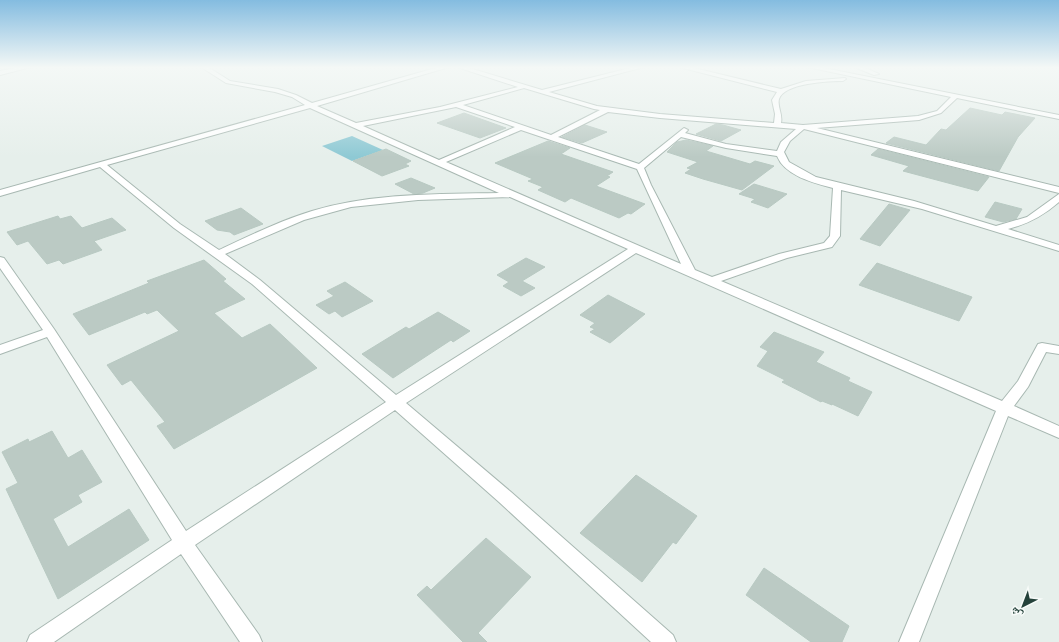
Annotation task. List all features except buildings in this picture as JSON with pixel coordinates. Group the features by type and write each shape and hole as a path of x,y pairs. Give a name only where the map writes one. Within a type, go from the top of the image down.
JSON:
{"street":[{"path":"296,97 312,106 512,195 1059,432"},
{"path":"0,193 343,97"},
{"path":"355,125 392,120 458,106 489,97"},
{"path":"557,97 582,105 606,110 803,127 919,118 939,112 955,97 1059,117"},
{"path":"777,97 779,116 777,125"},
{"path":"965,97 973,100"},
{"path":"458,106 519,128 640,167"},
{"path":"550,138 606,110"},
{"path":"640,167 698,119"},
{"path":"1059,190 803,127 787,138 781,154 781,157 792,167 812,178 837,186 925,207 1059,248"},
{"path":"440,162 519,128"},
{"path":"679,134 726,146 781,154"},
{"path":"102,165 177,226 262,287 505,497 666,642"},
{"path":"640,167 647,185 690,271"},
{"path":"711,281 783,256 828,245 835,236 837,186"},
{"path":"218,254 296,220 329,209 406,199 512,195"},
{"path":"994,229 1024,223 1042,212 1059,197"},
{"path":"37,642 183,542 395,402 636,248"},
{"path":"0,260 50,332 183,542 252,642"},
{"path":"0,350 50,332"},
{"path":"909,642 1004,409 1023,384 1042,347 1059,350"}],"water":[{"path":"352,136 383,150 352,161 322,146"}]}
